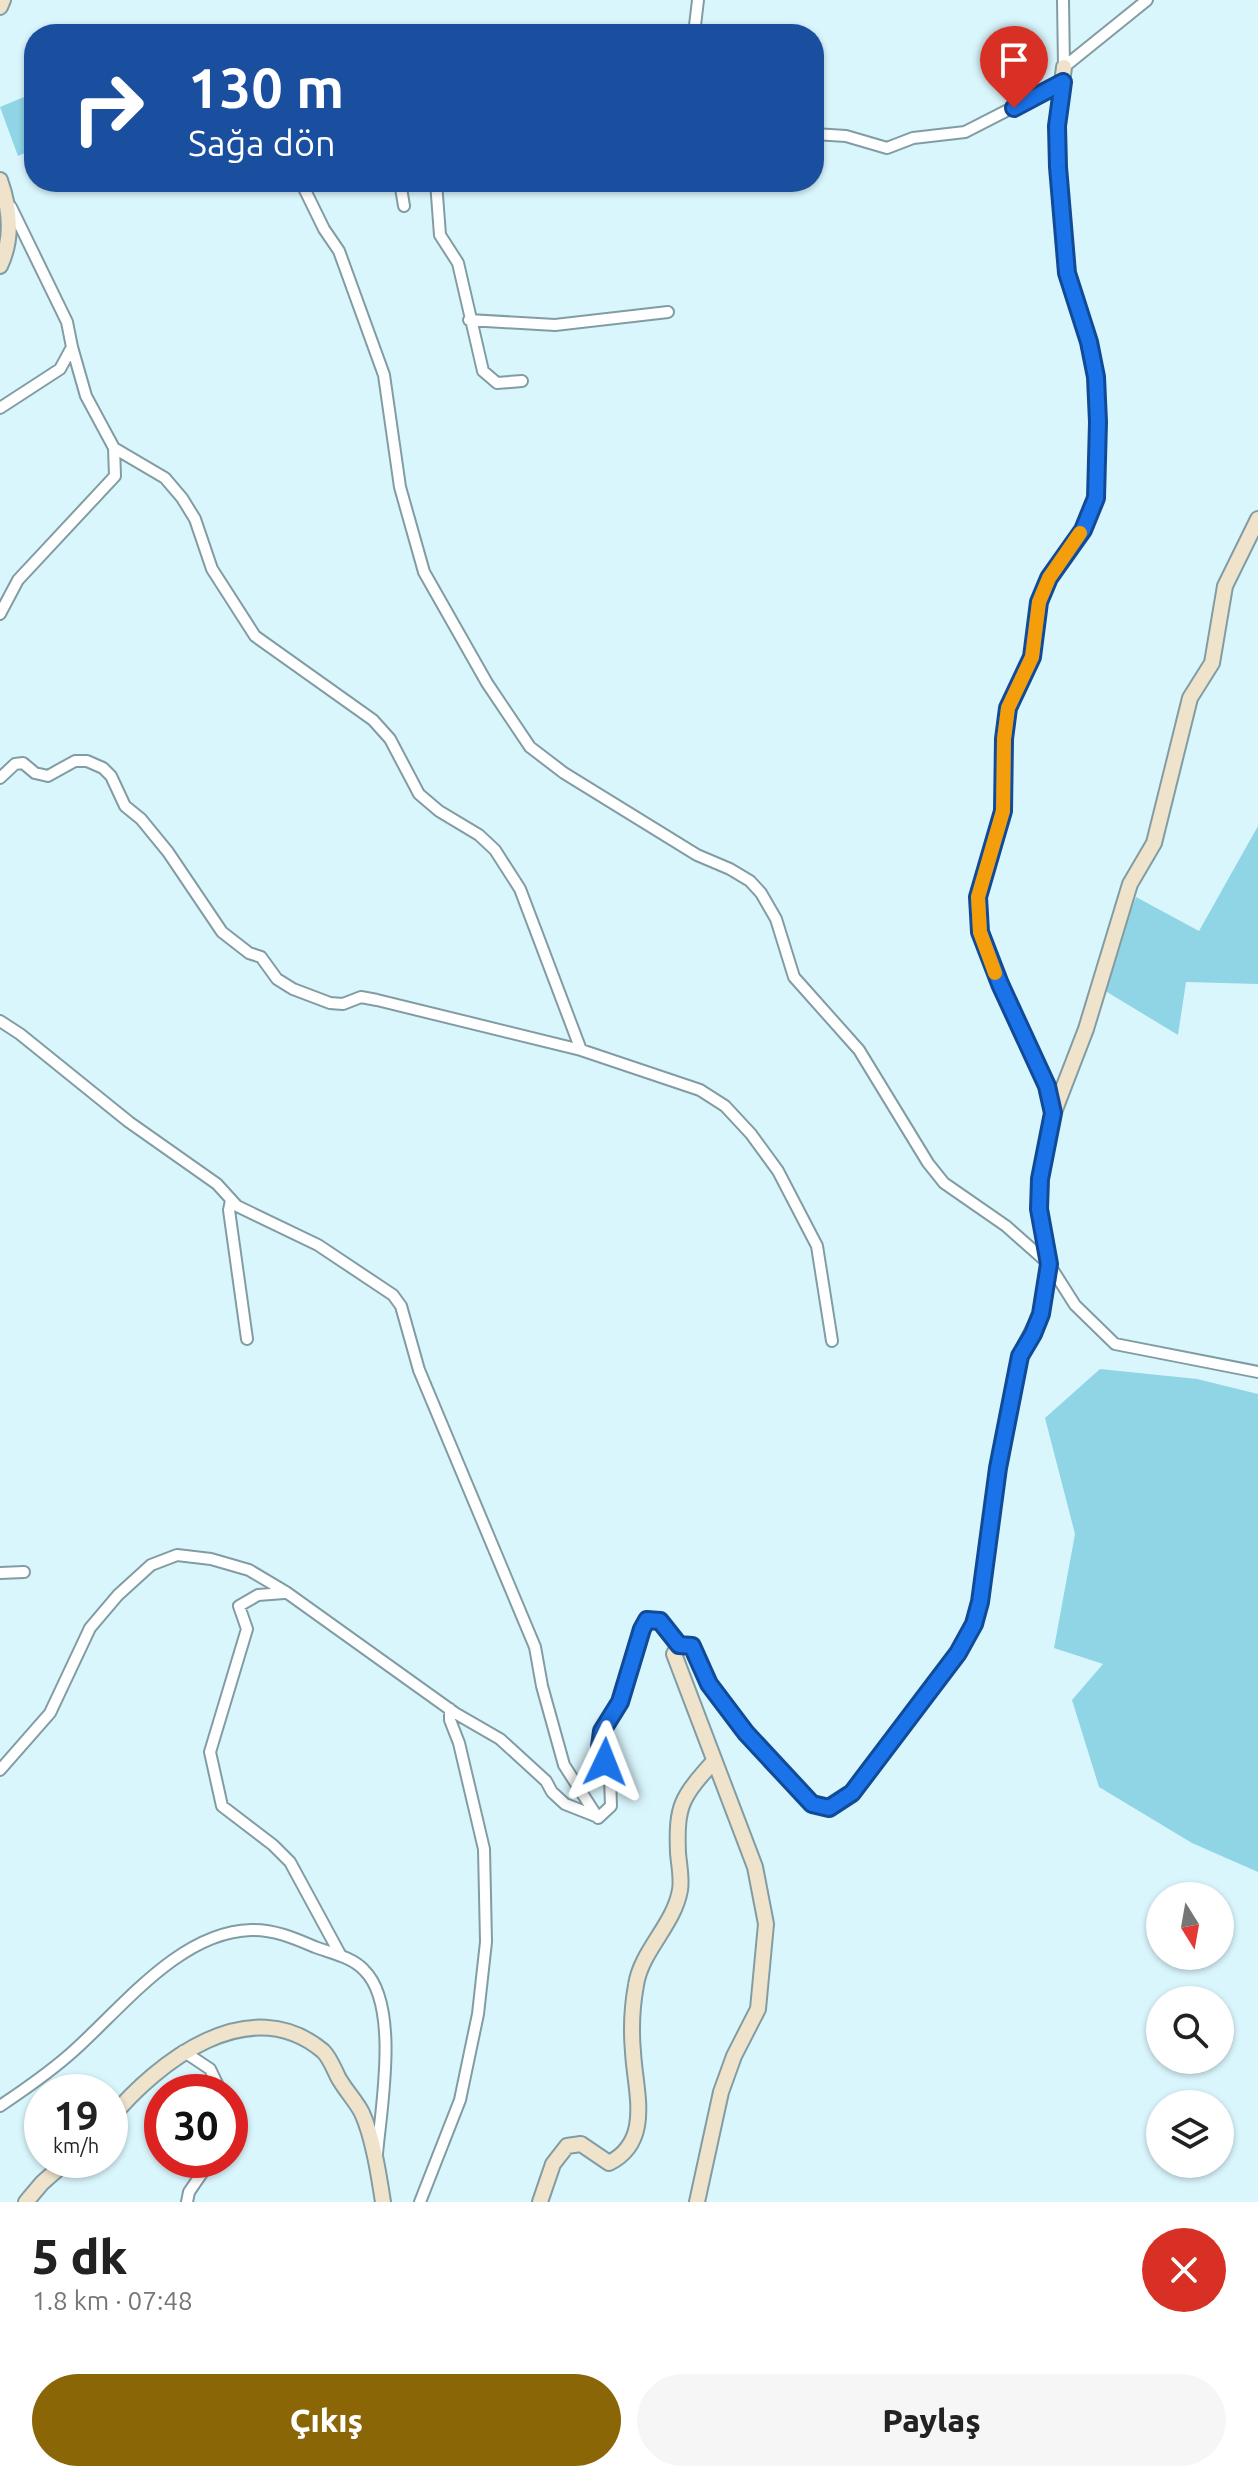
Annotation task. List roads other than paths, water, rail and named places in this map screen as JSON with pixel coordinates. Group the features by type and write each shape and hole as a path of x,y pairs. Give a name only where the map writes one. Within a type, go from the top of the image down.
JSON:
{"street":[{"path":"0,7 3,0"},
{"path":"695,24 698,0"},
{"path":"1053,1113 1047,1086 1000,984 980,932 978,897 1003,811 1004,739 1008,708 1032,657 1039,602 1049,578 1083,530 1096,498 1096,377 1089,342 1067,273 1059,182 1057,126 1064,74 1063,0"},
{"path":"824,135 846,136 887,148 913,138 965,132 1064,74 1147,0"},
{"path":"0,180 67,322 86,396 114,448 115,476 26,570 0,614"},
{"path":"307,192 339,251 384,375 400,487 424,572 518,732 530,747 564,773 697,855 750,881 776,919 794,977 859,1050 928,1163 944,1183 1006,1226 1049,1264 1075,1305 1115,1344 1258,1372"},
{"path":"402,192 404,206"},
{"path":"437,192 440,235 458,263 483,371 497,383 522,381"},
{"path":"0,266 6,254 9,225 6,198"},
{"path":"469,320 555,325 668,312"},
{"path":"0,408 60,369 72,347"},
{"path":"114,448 165,478 182,498 195,519 212,569 255,636 373,720 390,739 419,794 439,811 479,835 501,859 520,889 581,1050"},
{"path":"598,1818 611,1806 610,1777 600,1746 602,1731 620,1702 647,1620 660,1621 679,1645 692,1646 709,1684 746,1733 812,1804 829,1808 852,1793 958,1653 974,1624 980,1602 998,1468 1020,1356 1041,1314 1049,1264 1039,1209 1040,1179 1053,1113 1086,1029 1130,884 1154,843 1190,698 1212,663 1225,586 1258,519"},
{"path":"0,778 15,764 23,763 35,773 48,776 75,761 87,761 103,768 111,776 125,806 141,819 168,852 222,932 249,953 261,957 277,979 293,989 330,1003 343,1004 361,997 377,1000 581,1050 700,1090 725,1106 751,1134 778,1171 817,1246 832,1341"},
{"path":"0,1021 129,1122 217,1184 231,1200 318,1245 385,1288 401,1306 419,1370 535,1647 542,1686 564,1765 598,1818"},
{"path":"231,1200 247,1339"},
{"path":"0,1770 50,1713 90,1628 118,1595 151,1565 177,1555 211,1559 249,1570 286,1592 450,1709 500,1739 546,1781 565,1804 598,1818"},
{"path":"0,1573 24,1572"},
{"path":"286,1592 258,1595 239,1606 247,1629 211,1741 211,1760 222,1806 290,1862 341,1956"},
{"path":"679,1645 674,1654 677,1664 755,1867 766,1924 758,2009 734,2056 721,2092 697,2202"},
{"path":"420,2202 460,2100 478,2014 486,1942 484,1849 459,1743 450,1720 450,1709"},
{"path":"540,2202 553,2164 567,2146 581,2144 609,2163 623,2156 638,2125 640,2104 633,2053 636,1979 672,1914 680,1889 679,1809 687,1791 714,1761"},
{"path":"0,2106 40,2080 138,1989 197,1944 240,1931 269,1931 341,1956 363,1968 373,1981 386,2060 377,2156 383,2202"},
{"path":"128,2098 183,2051 231,2032 262,2028 298,2035 326,2053 362,2114 379,2176"},
{"path":"183,2051 210,2069 212,2074"},
{"path":"26,2202 48,2178"},
{"path":"187,2202 189,2192 199,2178"}]}
